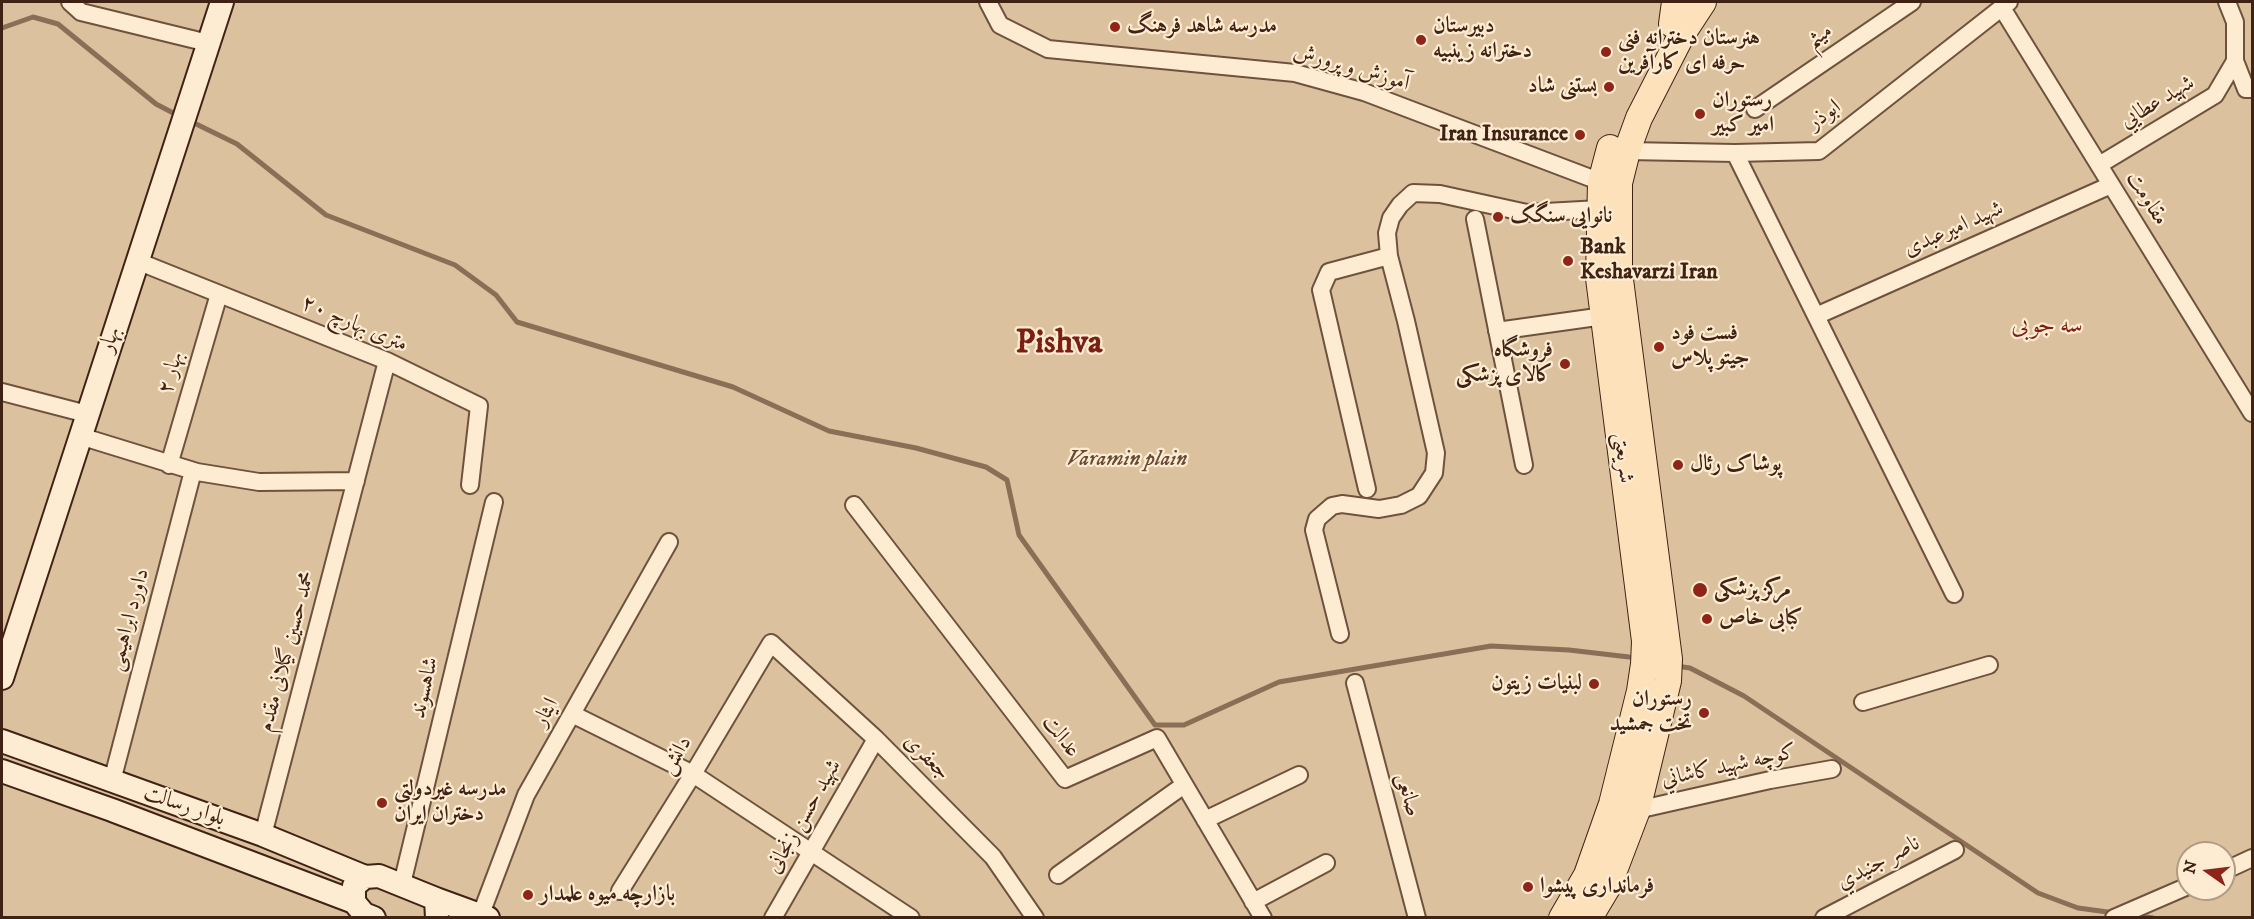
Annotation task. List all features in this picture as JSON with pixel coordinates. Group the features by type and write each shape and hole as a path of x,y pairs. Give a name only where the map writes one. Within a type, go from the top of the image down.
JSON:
{"main road":[{"name":"بهار","path":"2,678 222,2"},
{"name":"شریعتی","path":"1589,918 1608,886 1637,810 1668,670 1619,272 1619,183 1639,118 1682,34 1703,2"},
{"name":"شریعتی","path":"1562,918 1587,875 1612,804 1640,691 1644,664 1645,641 1599,278 1601,182 1611,145 1676,9"},
{"name":"بلوار رسالت","path":"2,741 263,835 365,877 379,876 402,884 437,908"},
{"name":"بلوار رسالت","path":"2,771 112,810 354,902 364,914 374,918"},
{"path":"354,902 354,886 365,877"},
{"path":"437,908 484,916"}],"street":[{"path":"70,2 81,12 208,43"},
{"name":"آموزش و پرورش","path":"988,2 1000,25 1048,49 1295,73 1364,92 1601,182"},
{"name":"میثم","path":"1755,109 1912,2"},
{"path":"2227,2 2235,22 2235,61 2246,89 2253,89"},
{"name":"ابوذر","path":"1627,151 1735,153 1819,151 2006,5"},
{"name":"مقاومت","path":"2006,5 2111,185 2253,413"},
{"name":"شهيد عطايي","path":"2099,165 2215,95 2235,61"},
{"path":"1735,153 1954,594"},
{"name":"شهید امیرعبدی","path":"1816,316 2111,185"},
{"path":"1340,634 1314,530 1317,519 1332,506 1342,504 1379,508 1401,505 1419,496 1434,473 1436,453 1389,256 1387,233 1391,218 1400,205 1413,194 1440,194 1527,213 1600,209"},
{"path":"1475,219 1524,465"},
{"path":"1367,489 1322,290 1329,272 1389,256"},
{"name":"۲۰ متری بهارچ","path":"136,261 387,361 479,406 470,485"},
{"name":"بهار ۲","path":"169,465 219,294"},
{"path":"1497,331 1604,316"},
{"name":"محمد حسین گیلانی مقدم","path":"263,835 387,361"},
{"path":"2,392 87,414"},
{"path":"80,436 192,471 259,482 356,481"},
{"name":"داورد ابراهیمی","path":"112,781 192,471"},
{"name":"شاهسوند","path":"402,884 494,502"},
{"name":"عدالت","path":"854,505 1065,779 1157,738 1263,918"},
{"name":"ایثار","path":"484,916 526,795 669,542"},
{"name":"جعفری","path":"771,643 876,739 993,857 1035,918"},
{"name":"دانش","path":"620,891 771,643"},
{"path":"1863,702 1989,665"},
{"name":"صانعی","path":"1355,683 1417,918"},
{"path":"572,714 693,774 911,918"},
{"name":"شهید حسن زنجانی","path":"773,918 876,739"},
{"name":"كوچه شهيد كاشاني","path":"1637,810 1770,780 1832,769"},
{"path":"1205,820 1299,775"},
{"path":"1058,875 1184,785"},
{"name":"ناصر جنيدي","path":"1824,918 1847,913 1954,850"},
{"path":"2236,866 2253,858"},
{"path":"1253,902 1326,863"},
{"path":"2114,918 2176,891"}],"green space":[{"name":"Varamin plain","path":"2,2 2252,2 2252,917 2,918"}],"waterway":[{"path":"2,28 33,17 58,24 156,104 179,116"},
{"path":"190,121 237,144 326,215 455,265 496,295 517,322 733,387 829,431 916,448 986,467 1007,480 1019,535 1155,725 1184,725 1279,682 1491,646 1569,650 1629,657"},
{"path":"1676,666 1690,668 1744,696 2038,893 2078,908 2115,913"},
{"path":"2133,915 2153,918"}],"place":[{"name":"مدرسه شاهد فرهنگ","path":"1115,27"},
{"name":"دبیرستان دخترانه زینبیه","path":"1421,40"},
{"name":"هنرستان دخترانه فنی حرفه ای کارآفرین","path":"1606,52"},
{"name":"بستنی شاد","path":"1609,87"},
{"name":"رستوران امیر کبیر","path":"1700,114"},
{"name":"Iran Insurance","path":"1580,135"},
{"name":"نانوایی سنگک","path":"1498,217"},
{"name":"Bank Keshavarzi Iran","path":"1568,261"},
{"name":"فست فود جیتو پلاس","path":"1659,347"},
{"name":"فروشگاه کالای پزشکی","path":"1565,364"},
{"name":"پوشاک رئال","path":"1678,465"},
{"name":"مرکز پزشکی","path":"1700,590"},
{"name":"کبابی خاص","path":"1707,619"},
{"name":"لبنیات زیتون","path":"1594,684"},
{"name":"رستوران تخت جمشید","path":"1704,713"},
{"name":"مدرسه غیردولتی دختران ایران","path":"382,803"},
{"name":"فرمانداری پیشوا","path":"1528,887"},
{"name":"بازارچه میوه علمدار","path":"528,895"}],"district":[{"name":"سه جوبی","path":"2047,327"},
{"name":"Pishva","path":"1059,345"}]}
